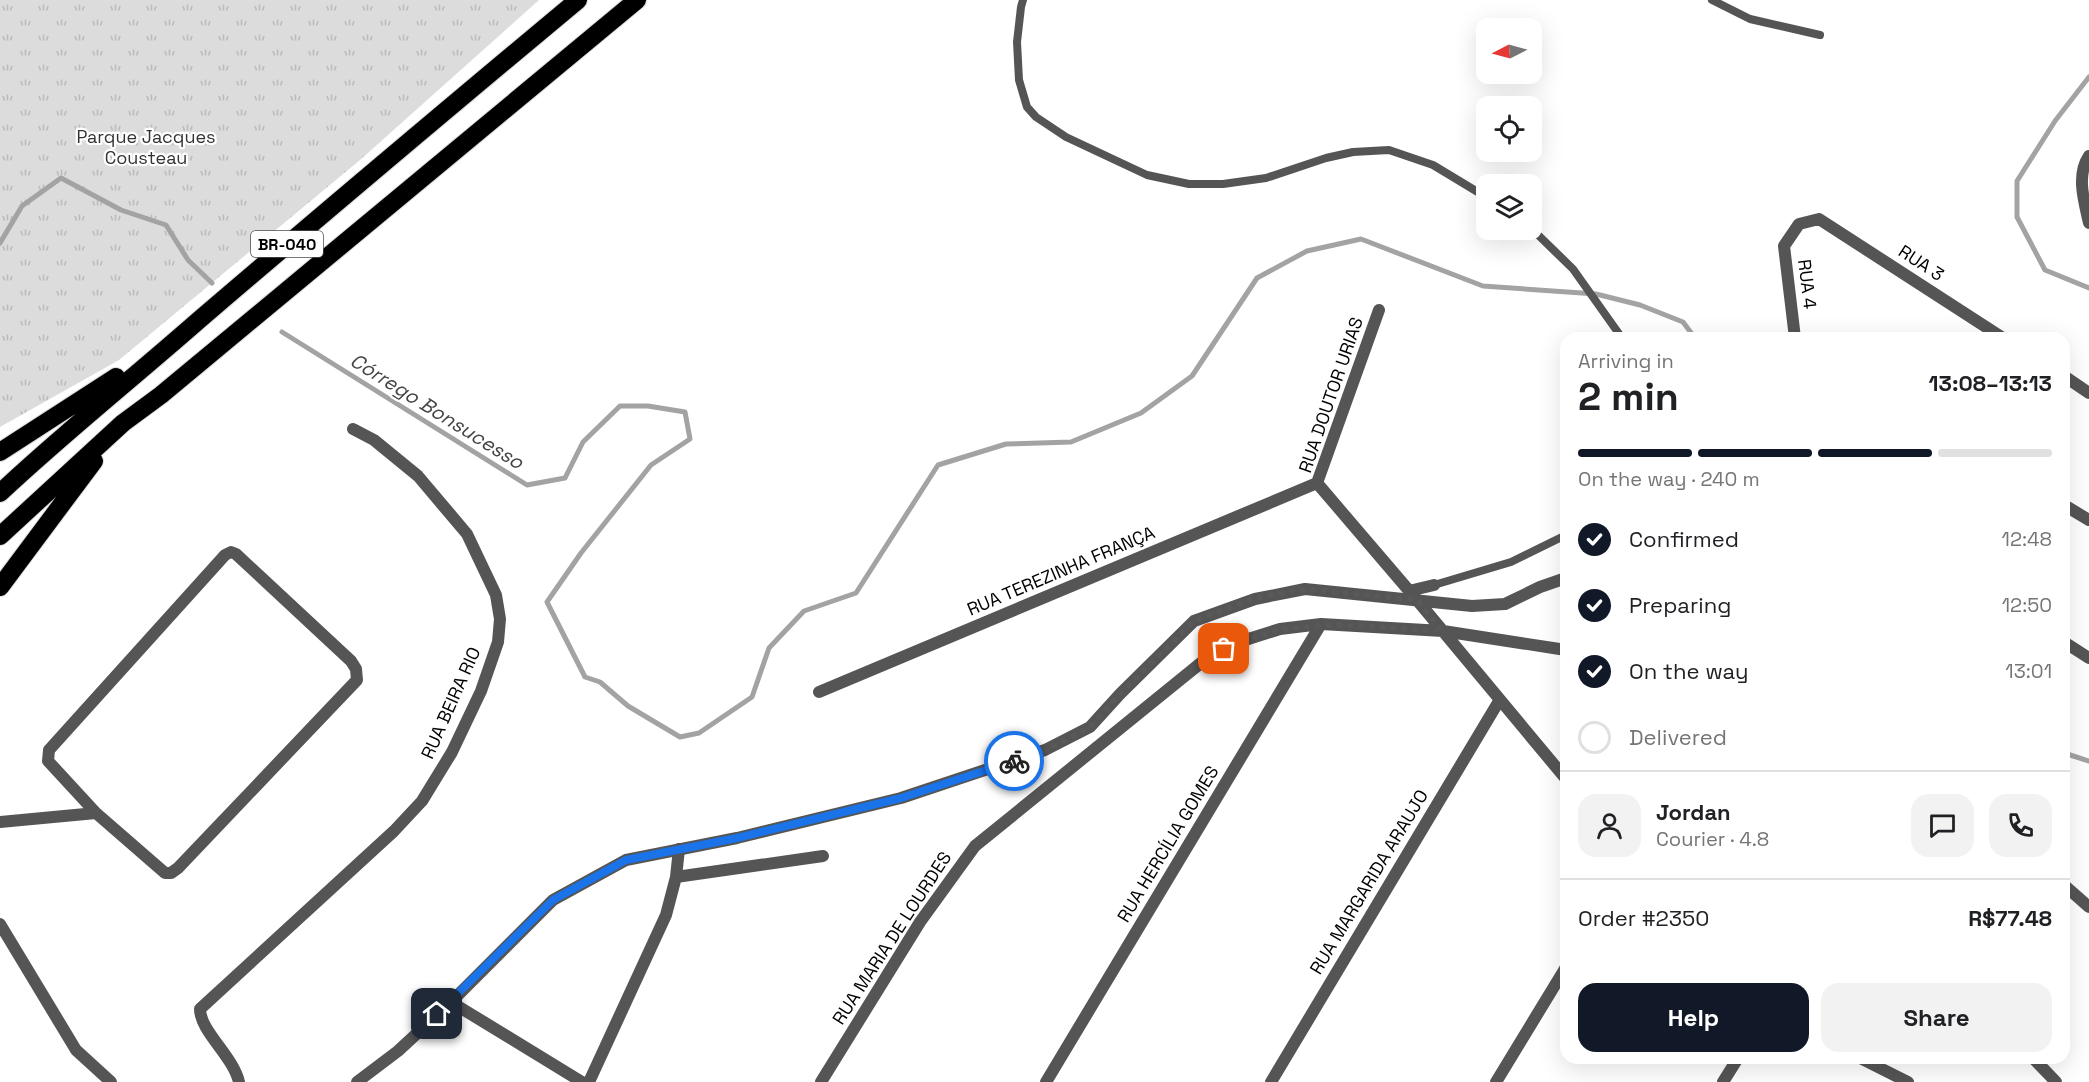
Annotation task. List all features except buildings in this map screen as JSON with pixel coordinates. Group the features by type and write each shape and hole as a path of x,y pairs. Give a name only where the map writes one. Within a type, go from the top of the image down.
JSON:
{"highway":[{"name":"BR-040","path":"0,493 47,448 578,0"},
{"name":"BR-040","path":"0,536 123,423 637,0"},
{"path":"0,452 67,410 197,322"},
{"path":"0,587 123,423"}],"street":[{"path":"2089,156 2082,166 2083,197 2089,223"},
{"name":"RUA 4","path":"1794,332 1784,246 1799,224 1818,219"},
{"name":"RUA 3","path":"1818,219 1994,332"},
{"name":"RUA DOUTOR URIAS","path":"1379,310 1317,483 1560,772"},
{"path":"2070,380 2089,393"},
{"name":"RUA BEIRA RIO","path":"239,1082 229,1058 203,1023 200,1009 394,831 422,801 452,752 480,691 498,642 500,619 496,595 467,534 418,476 374,440 353,429"},
{"name":"RUA TEREZINHA FRANÇA","path":"819,692 1317,483"},
{"path":"2070,509 2089,520"},
{"path":"0,822 96,813 165,873 171,873 357,680 356,669 236,554 231,552 225,555 49,750 48,761 96,813"},
{"path":"357,1082 398,1051 451,1002 553,900 626,860 737,838 901,798 1046,750 1090,727 1194,621 1255,598 1305,589 1413,596 1472,606 1505,604 1560,580"},
{"path":"1413,596 1434,585"},
{"name":"RUA MARIA DE LOURDES","path":"821,1082 920,922 975,846 1207,658 1242,641 1280,629 1321,624 1443,631 1560,649"},
{"name":"RUA HERCÍLIA GOMES","path":"1046,1082 1321,624"},
{"path":"2070,646 2089,658"},
{"name":"RUA MARGARIDA ARAUJO","path":"1271,1082 1499,701"},
{"path":"589,1082 666,915 676,877 679,849"},
{"path":"676,877 823,856"},
{"path":"2070,890 2089,907"},
{"path":"0,924 76,1050 111,1082"},
{"path":"1496,1082 1560,976"},
{"path":"451,1002 582,1082"},
{"path":"1723,1082 1734,1064"},
{"path":"1872,1064 1908,1082"},
{"path":"2039,1064 2056,1082"}],"lane":[{"path":"1023,0 1017,42 1019,80 1027,107 1036,117 1066,137 1147,175 1189,184 1222,184 1266,178 1326,158 1353,152 1389,150 1433,165 1476,191"},
{"path":"1712,0 1750,19 1820,35"},
{"path":"1542,239 1573,269 1618,332"},
{"path":"1434,585 1511,562 1560,538"}],"green space":[{"name":"Parque Jacques Cousteau","path":"0,0 539,0 360,160 119,360 0,427"}],"waterway":[{"name":"Córrego Bonsucesso","path":"2089,77 2055,121 2017,181 2017,217 2045,270 2089,288"},
{"name":"Córrego Bonsucesso","path":"0,243 22,206 61,178 121,210 166,225 188,260 212,283"},
{"name":"Córrego Bonsucesso","path":"282,332 527,485 565,478 583,442 620,406 648,406 685,412 690,439 651,465 581,553 547,602 585,677 600,682 628,706 680,737 699,733 752,697 769,648 804,611 856,593 938,465 1006,444 1071,442 1141,413 1192,376 1257,278 1307,251 1361,239 1483,286 1596,294 1640,305 1683,322 1690,332"},
{"name":"Córrego Bonsucesso","path":"2070,755 2089,761"}],"way so far":[{"path":"1014,761 1046,750 1090,727 1194,621 1255,598 1305,589 1417,600 1443,631 1321,624 1280,629 1224,649"}],"route":[{"path":"437,1014 553,900 626,860 737,838 901,798 1014,761"}]}
